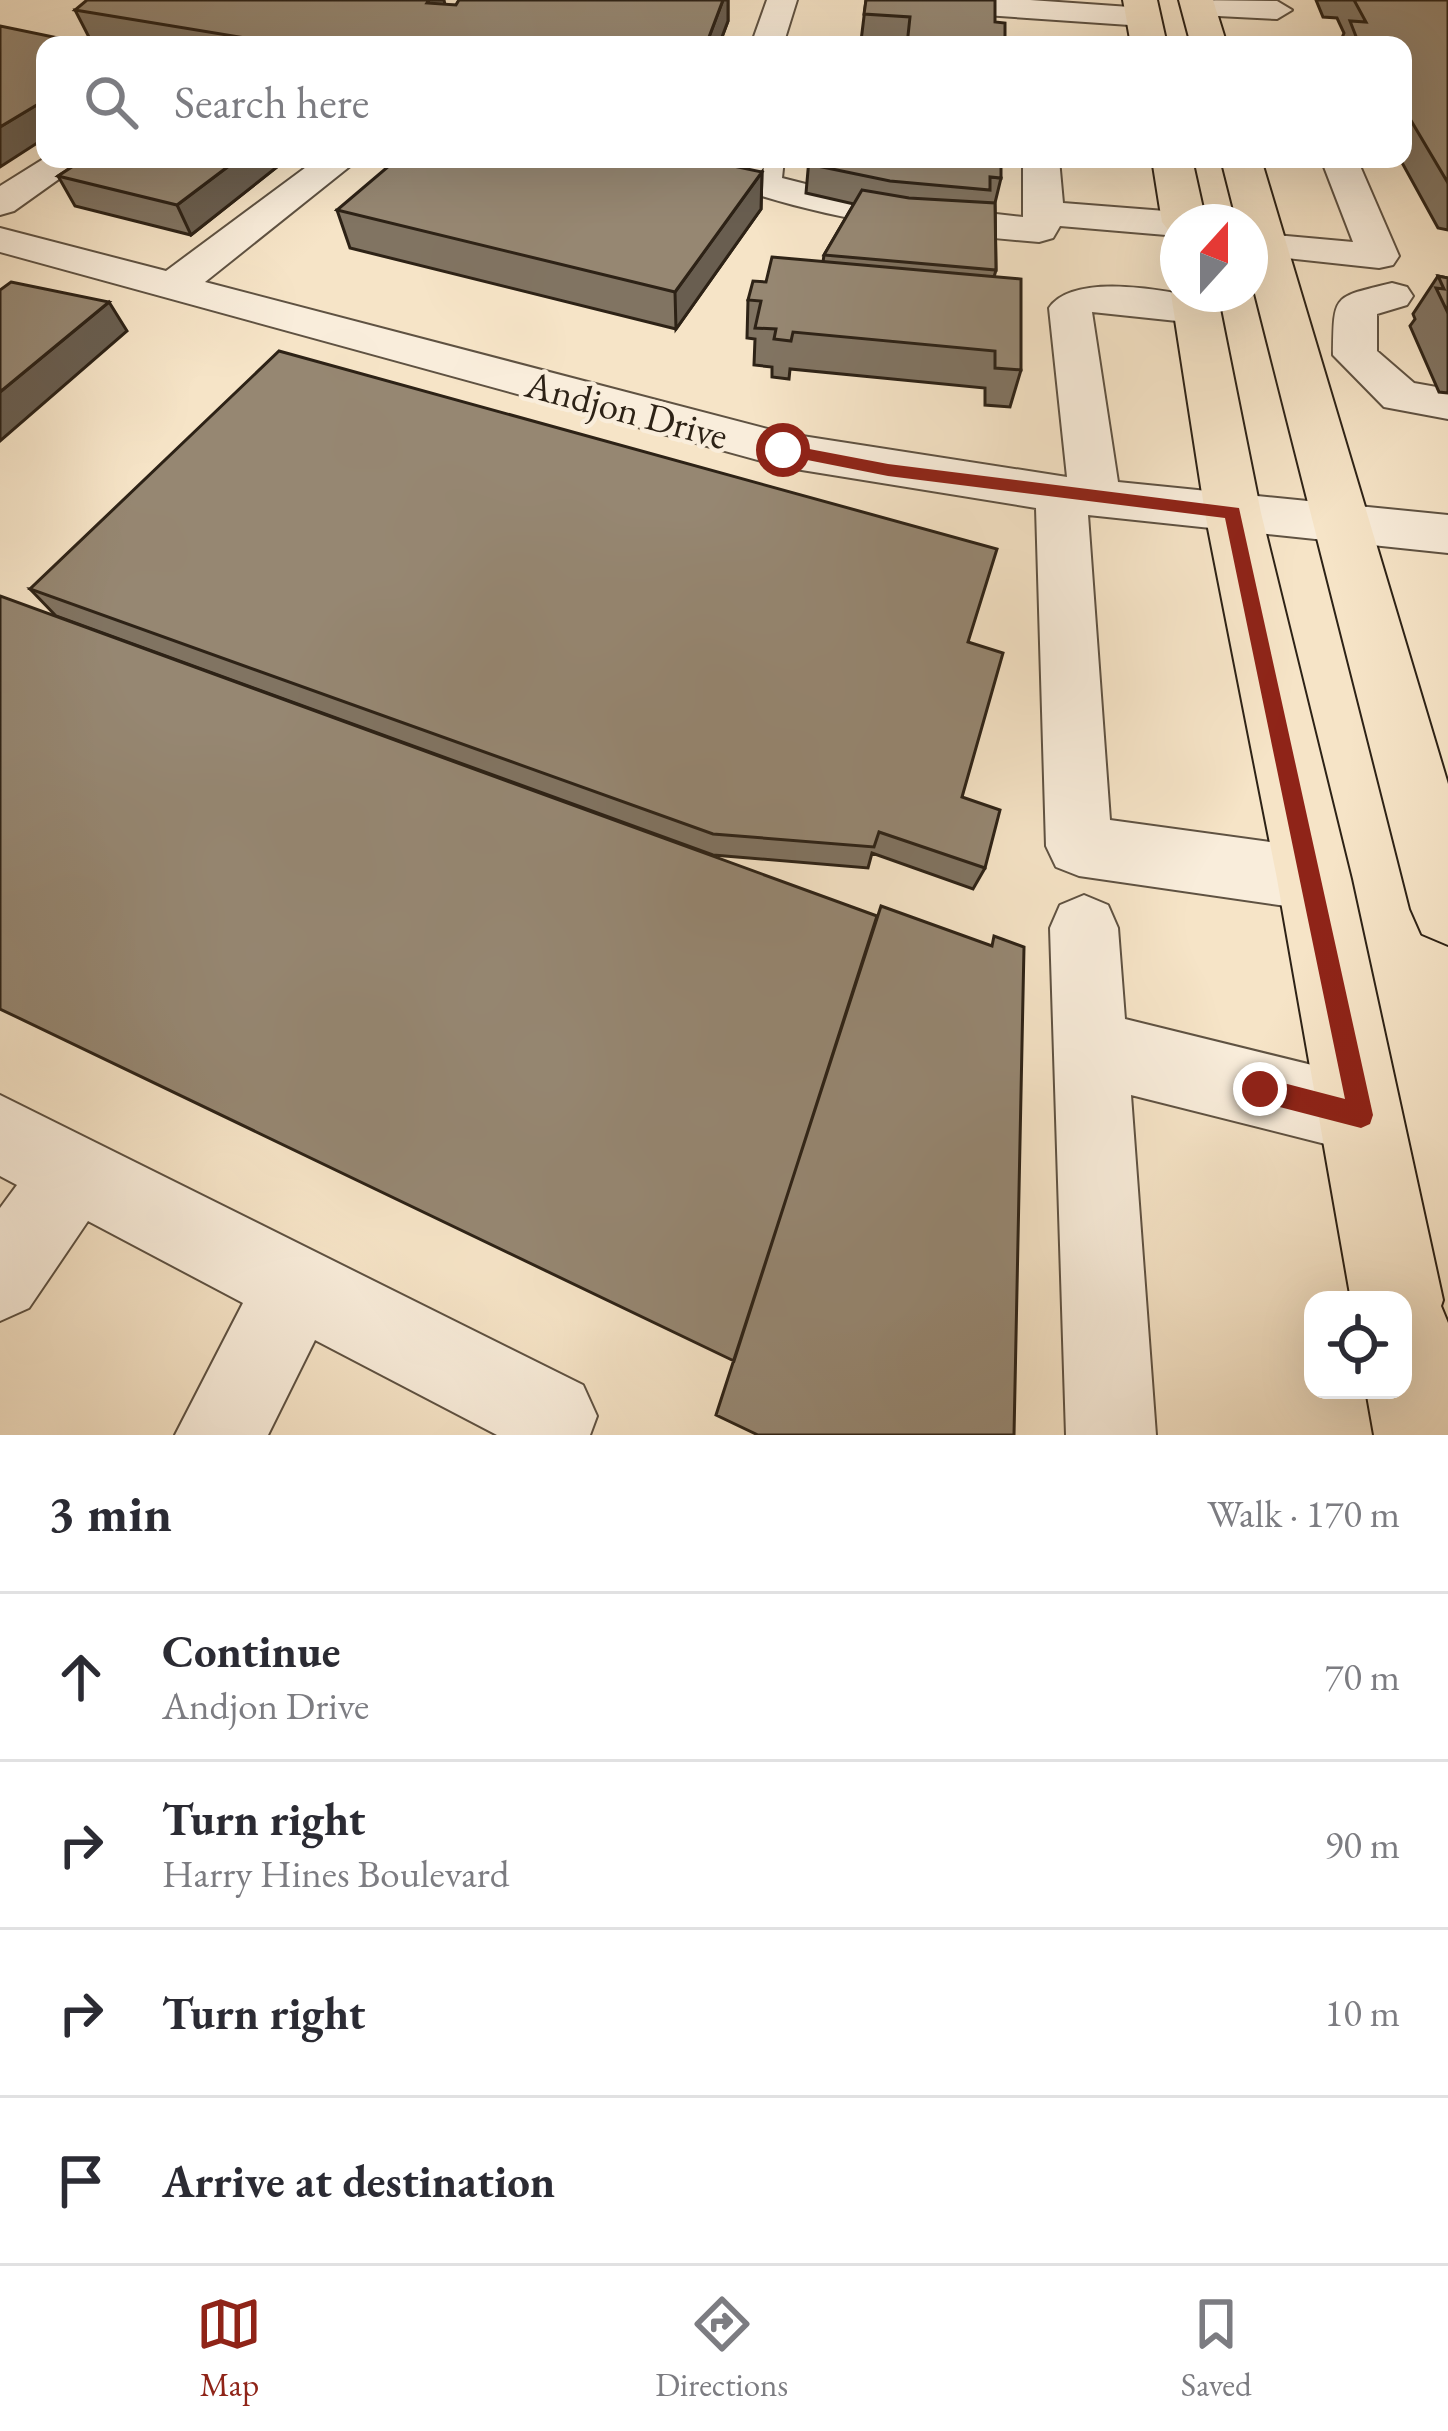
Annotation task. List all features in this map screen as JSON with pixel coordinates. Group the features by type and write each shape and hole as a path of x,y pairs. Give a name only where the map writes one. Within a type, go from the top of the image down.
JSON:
{"main road":[{"path":"1197,3 1206,36"},
{"path":"1173,168 1178,204"},
{"path":"1243,168 1253,204"},
{"path":"1268,257 1448,909"},
{"path":"1197,312 1233,513 1314,879 1395,1291"},
{"path":"1412,1376 1423,1435"}],"street":[{"path":"770,36 782,0"},
{"path":"898,0 1144,20"},
{"path":"1197,3 1276,5 1288,36"},
{"path":"1034,8 1036,36"},
{"path":"0,203 55,168"},
{"path":"158,305 330,168"},
{"path":"765,168 762,184 883,217 1039,230 1044,213 1042,168"},
{"path":"1343,168 1400,285"},
{"path":"1044,213 1160,221"},
{"name":"Andjon Drive","path":"0,240 76,261 158,305 783,450 1078,496 1448,534"},
{"path":"1268,247 1400,285"},
{"path":"1355,356 1355,307 1400,285"},
{"path":"1160,301 1085,298 1070,308 1078,496 1079,846 1314,879"},
{"path":"1292,349 1355,356 1400,396 1448,404"},
{"path":"1084,928 1111,1435"},
{"path":"1090,1048 1361,1115"},
{"path":"0,1134 552,1416 545,1435"},
{"path":"0,1280 74,1172"},
{"path":"220,1435 298,1286"}],"building":[{"path":"87,0 429,0 427,3 456,5 459,0 723,0 709,36 233,36 75,10"},
{"path":"866,0 995,0 995,22 1005,23 1005,36 908,36 910,17 864,14"},
{"path":"1354,0 1448,0 1448,183 1412,122 1412,36 1356,36 1350,21 1366,22"},
{"path":"0,26 48,36 36,36 36,105 0,127"},
{"path":"70,168 226,168 177,205 58,176"},
{"path":"386,168 743,168 762,172 675,292 337,210"},
{"path":"827,168 1001,168 1001,178 990,177 990,190 890,181"},
{"path":"862,190 995,203 996,270 824,255"},
{"path":"772,257 1021,279 1021,370 995,368 995,351 793,332 791,341 774,339 776,329 755,328 761,301 748,300 753,281 766,282"},
{"path":"1438,276 1448,278 1448,313 1436,288 1444,289"},
{"path":"11,282 109,302 0,392 0,290"},
{"path":"279,351 997,549 968,642 1003,653 962,797 1000,810 985,868 879,832 874,847 713,834 30,589"},
{"path":"0,596 877,916 734,1361 0,1009"},
{"path":"881,906 992,946 994,936 1024,947 1014,1435 758,1435 716,1415"}],"route":[{"path":"783,450 888,470 1233,513 1361,1115 1260,1089"}]}
